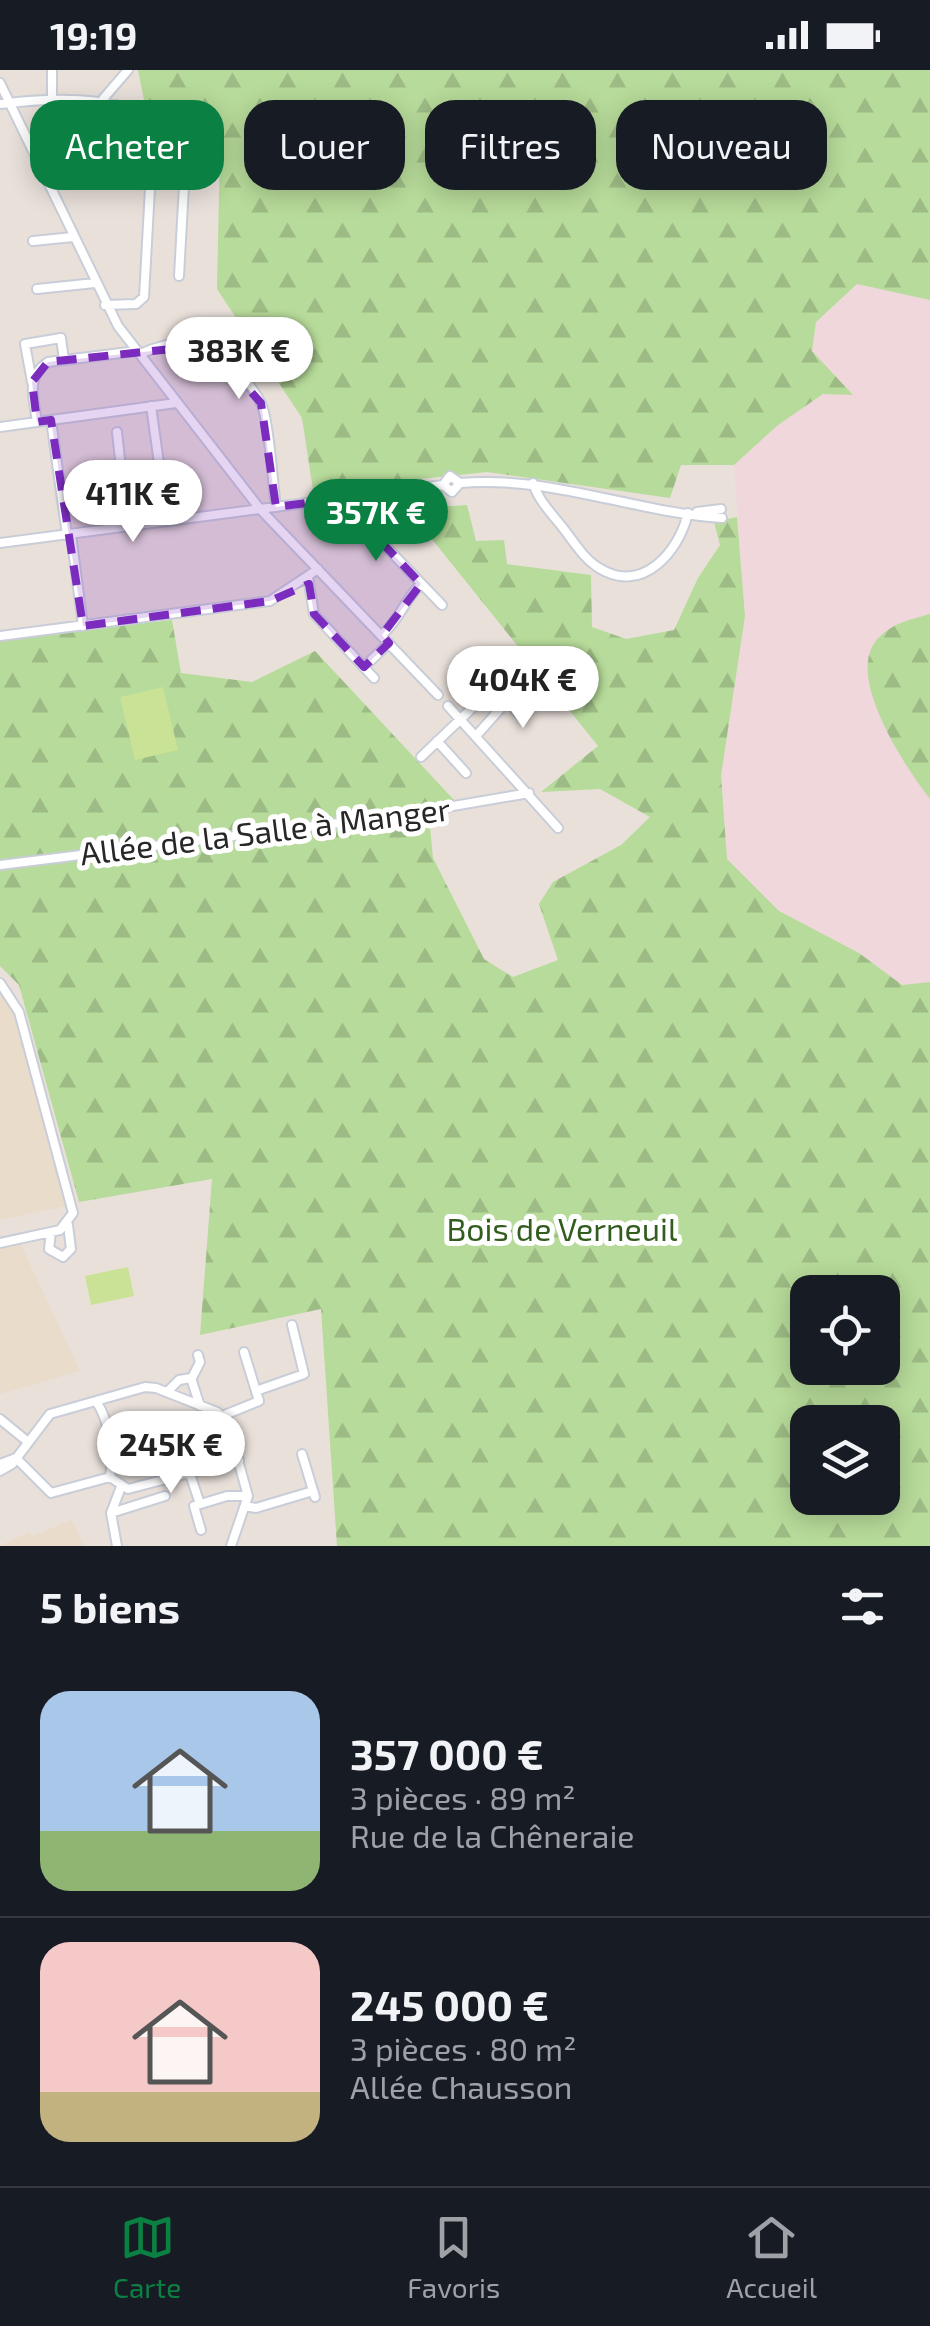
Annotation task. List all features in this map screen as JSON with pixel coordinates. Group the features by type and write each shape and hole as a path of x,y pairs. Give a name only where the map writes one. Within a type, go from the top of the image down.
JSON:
{"street":[{"path":"52,70 52,100"},
{"path":"102,100 128,70"},
{"path":"0,83 105,306 260,509 438,695"},
{"path":"0,104 30,102"},
{"path":"105,306 136,304 144,297 150,190"},
{"path":"180,276 184,190"},
{"path":"33,242 73,237"},
{"path":"38,289 94,283"},
{"path":"37,422 25,344 61,338 64,360"},
{"path":"32,382 40,367 64,360 196,343 228,358 263,409 276,507"},
{"path":"0,427 176,403"},
{"path":"151,406 167,521"},
{"path":"51,420 83,626"},
{"path":"62,497 123,487 117,432"},
{"path":"0,543 443,485 452,492 460,483 533,483 616,503 688,513 721,513"},
{"path":"533,483 590,562 614,575 647,571 665,560 683,536 688,513"},
{"path":"361,496 367,527 442,605"},
{"path":"0,636 270,600 318,570"},
{"path":"308,577 314,614 374,678"},
{"path":"364,667 403,615 406,599 421,584"},
{"path":"420,757 494,688 518,713 543,691"},
{"path":"476,736 506,701"},
{"path":"448,706 558,828"},
{"path":"437,742 466,772"},
{"name":"Allée de la Salle à Manger","path":"0,865 395,816 529,793"},
{"path":"0,984 19,1012 72,1206 68,1225 71,1248 63,1257 49,1249 52,1232"},
{"path":"0,1243 68,1225"},
{"path":"256,1391 304,1374 292,1325"},
{"path":"222,1416 259,1401 244,1352"},
{"path":"198,1355 200,1362 192,1378 200,1406"},
{"path":"167,1392 179,1380 192,1378"},
{"path":"0,1467 16,1458 50,1414 145,1387 167,1392 222,1416 246,1482 246,1501 231,1546"},
{"path":"96,1401 105,1418 113,1461 110,1477"},
{"path":"0,1419 28,1442"},
{"path":"113,1461 178,1446 200,1504"},
{"path":"201,1530 194,1506 200,1504 228,1496 256,1508 314,1494 302,1454"},
{"path":"16,1458 52,1492 110,1477"},
{"path":"121,1487 239,1460"},
{"path":"110,1477 121,1487"},
{"path":"117,1546 111,1513 121,1487"},
{"path":"111,1513 165,1496"}],"highlighted area":[{"path":"209,345 261,403 276,507 361,496 367,527 421,584 382,635 389,643 364,667 314,614 309,584 270,601 83,626 51,420 37,422 32,382 48,362"}],"shaded area":[{"path":"857,284 930,300 930,982 902,985 859,953 779,911 727,859 721,776 745,616 734,465 778,425 823,394 852,394 812,351 816,322"},
{"path":"0,994 15,1011 67,1206 0,1220"},
{"path":"20,1243 80,1371 0,1394 0,1248"},
{"path":"72,1520 84,1546 0,1546 29,1532 32,1536"}],"green space":[{"path":"138,70 930,70 930,300 857,284 816,322 812,351 853,395 823,394 778,425 734,465 681,465 670,498 487,472 313,490 302,418 217,289 219,190 224,190 224,100 144,100"},
{"name":"Bois de Verneuil","path":"467,505 476,541 504,540 507,564 591,575 592,627 626,639 674,630 698,578 720,545 714,522 737,517 745,616 721,776 727,859 779,911 859,953 902,985 930,982 930,1546 337,1546 321,1309 200,1335 212,1179 79,1202 19,985 0,966 0,639 172,620 181,673 252,682 315,651 454,800 430,827 433,858 484,959 513,977 558,960 539,904 553,882 621,845 650,817 600,789 541,792 598,746 427,533 438,507"},
{"path":"930,614 930,799 883,723 868,678 868,658 875,642 887,631"},
{"path":"163,687 178,750 135,760 120,697"},
{"path":"128,1267 134,1296 91,1305 85,1276"}]}
